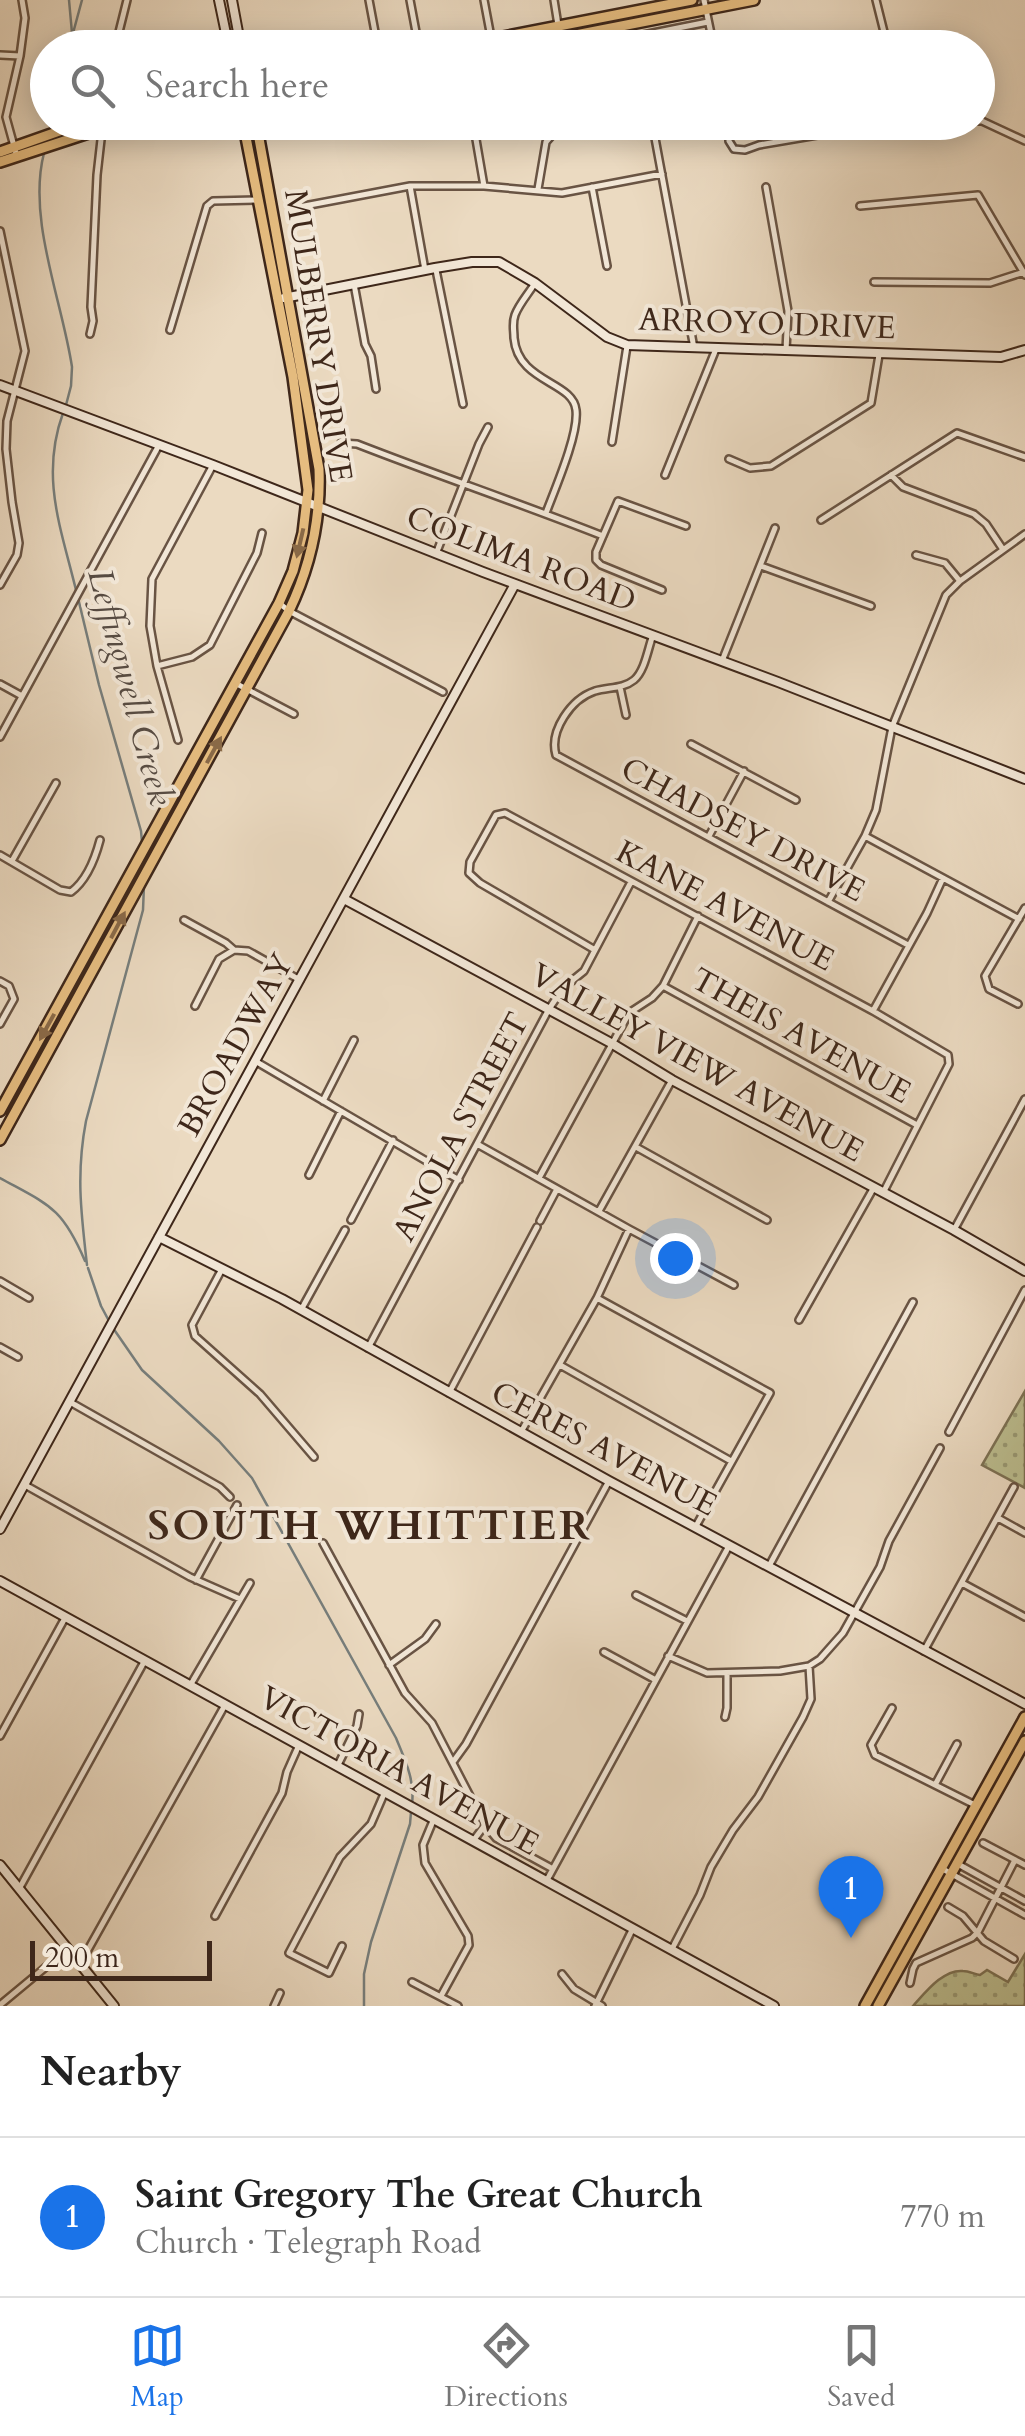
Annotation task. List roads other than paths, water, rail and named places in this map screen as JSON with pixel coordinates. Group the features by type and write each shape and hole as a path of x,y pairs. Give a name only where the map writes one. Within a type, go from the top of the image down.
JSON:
{"main road":[{"path":"542,30 692,0"},
{"path":"591,30 704,5 754,0"},
{"path":"0,162 48,140"},
{"name":"MULBERRY DRIVE","path":"0,1140 289,611 310,563 319,509 319,469 246,140"},
{"name":"MULBERRY DRIVE","path":"0,1111 279,604 293,571 308,489 271,200 259,140"},
{"path":"0,152 15,152"},
{"path":"72,1010 75,993 90,967 86,955"},
{"path":"878,2006 952,1860 975,1805 1025,1717"},
{"path":"952,1860 1025,1741"},
{"path":"865,2006 946,1872"}],"street":[{"path":"15,152 6,117 20,56 25,18 22,0"},
{"path":"120,30 127,0"},
{"path":"219,0 225,30"},
{"path":"232,0 238,30"},
{"path":"369,0 375,30"},
{"path":"410,0 416,30"},
{"path":"484,0 490,30"},
{"path":"554,0 558,26"},
{"path":"876,0 884,30"},
{"path":"704,5 710,30"},
{"path":"667,30 708,22"},
{"path":"0,55 20,56"},
{"path":"995,127 1025,141"},
{"path":"90,334 100,140"},
{"path":"475,140 484,186"},
{"path":"538,189 548,140"},
{"path":"655,140 694,348"},
{"path":"729,140 734,149 745,150 791,140"},
{"path":"299,206 410,186 562,192 662,174"},
{"path":"410,186 462,404"},
{"path":"766,187 788,312 786,350"},
{"path":"592,188 607,266"},
{"path":"860,206 978,196 1024,273 990,283 874,282"},
{"path":"170,330 207,206 213,201 271,200"},
{"path":"0,230 25,351 8,410 3,449 20,543 0,585"},
{"name":"ARROYO DRIVE","path":"283,298 430,269 499,262 536,283 607,337 627,346 1001,357 1025,350"},
{"path":"0,274 9,272"},
{"path":"536,283 513,321 515,346 528,369 571,397 576,406 568,453 546,513"},
{"path":"354,284 376,389"},
{"path":"612,442 627,346"},
{"path":"664,475 716,349"},
{"path":"729,459 750,468 771,466 871,404 878,355"},
{"name":"COLIMA ROAD","path":"0,385 1025,780"},
{"path":"436,554 488,427"},
{"path":"821,520 956,433 1025,458"},
{"path":"341,443 357,444 603,536"},
{"path":"0,737 158,445"},
{"path":"178,740 150,626 152,579 213,465"},
{"path":"892,475 903,487 974,514 986,524 1003,550"},
{"path":"662,590 600,565 596,560 603,536 618,501 686,526"},
{"path":"722,661 774,528"},
{"path":"157,666 192,657 210,645 257,553 262,533"},
{"path":"828,902 876,810 892,728 946,594 1025,534"},
{"path":"916,555 945,562 960,581"},
{"path":"760,566 870,606"},
{"name":"BROADWAY","path":"0,1529 515,584"},
{"path":"279,604 443,692"},
{"path":"626,715 620,687 639,674 653,635"},
{"path":"235,683 294,714"},
{"path":"0,684 22,696"},
{"name":"CHADSEY DRIVE","path":"620,687 592,692 566,712 553,744 556,755 908,945"},
{"path":"691,744 796,800"},
{"path":"708,836 744,771"},
{"path":"12,861 56,783"},
{"name":"KANE AVENUE","path":"595,950 469,874 470,862 496,815 505,813 948,1055 949,1064 918,1125"},
{"path":"865,836 1019,919"},
{"path":"0,855 60,890 72,892 80,886 100,840"},
{"path":"873,1012 942,878"},
{"name":"ANOLA STREET","path":"368,1348 549,1009 562,988 584,971 631,882"},
{"name":"VALLEY VIEW AVENUE","path":"344,899 1025,1271"},
{"path":"1018,1004 989,988 984,976 1025,908"},
{"path":"539,1178 629,1014 663,986 698,916"},
{"path":"184,920 234,950"},
{"path":"195,1006 219,959 234,950 248,951 300,980"},
{"path":"0,981 9,986 14,999 0,1024"},
{"name":"THEIS AVENUE","path":"663,986 918,1125"},
{"path":"323,1100 354,1040"},
{"path":"255,1062 459,1180"},
{"path":"599,1211 672,1080"},
{"path":"954,1230 1025,1100"},
{"path":"309,1175 341,1110"},
{"path":"883,1193 918,1125"},
{"path":"351,1220 394,1140"},
{"path":"477,1144 734,1284"},
{"path":"636,1147 767,1220"},
{"path":"799,1320 873,1188"},
{"path":"449,1393 558,1189"},
{"path":"301,1310 346,1230"},
{"path":"521,1432 597,1298 629,1230"},
{"name":"CERES AVENUE","path":"160,1237 1025,1704"},
{"path":"222,1269 192,1325 195,1336 260,1394 314,1457"},
{"path":"0,1282 29,1298"},
{"path":"949,1432 1025,1290"},
{"path":"597,1298 770,1393 696,1526"},
{"path":"769,1566 913,1302"},
{"path":"0,1347 18,1357"},
{"path":"560,1365 730,1461"},
{"path":"70,1402 220,1487 230,1497"},
{"path":"668,1656 707,1673 727,1673 809,1666 829,1652 880,1567 889,1541 940,1448"},
{"path":"453,1762 609,1481"},
{"path":"24,1486 240,1600"},
{"path":"924,1651 1014,1487"},
{"path":"196,1580 237,1505"},
{"path":"998,1518 1025,1533"},
{"path":"322,1543 405,1693 432,1722 453,1762 485,1825 473,1840"},
{"path":"547,1880 729,1546"},
{"name":"VICTORIA AVENUE","path":"0,1581 774,2006"},
{"path":"190,1687 250,1583"},
{"path":"962,1583 1025,1617"},
{"path":"636,1595 687,1621"},
{"path":"0,1736 65,1618"},
{"path":"389,1665 425,1638 436,1624"},
{"path":"604,1652 655,1680"},
{"path":"20,1889 144,1662"},
{"path":"672,1949 711,1867 758,1798 812,1699 809,1666"},
{"path":"724,1717 727,1673"},
{"path":"80,1964 224,1705"},
{"path":"892,1708 871,1745 874,1755 975,1805"},
{"path":"338,1765 359,1714"},
{"path":"935,1785 957,1744"},
{"path":"215,1916 282,1793 299,1745"},
{"path":"342,1946 329,1974 288,1953 340,1856 370,1824 384,1794"},
{"path":"434,1820 423,1845 425,1863 468,1936 469,1945 441,1996"},
{"name":"VICTORIA AVENUE","path":"485,1825 496,1838 553,1870"},
{"path":"983,1843 1025,1865"},
{"path":"952,1860 1025,1901"},
{"path":"910,1984 916,1962 963,1943 977,1932 1015,1860"},
{"path":"0,1865 114,2006"},
{"path":"946,1872 1025,1915"},
{"path":"948,1907 964,1916 984,1941 1014,1959"},
{"path":"562,1974 574,1989 598,2005 634,1927"},
{"path":"0,2005 47,1966"},
{"path":"412,1982 458,2006"},
{"path":"274,2006 280,1993"}],"waterway":[{"path":"69,0 72,30"},
{"name":"Leffingwell Creek","path":"74,30 82,0"},
{"name":"Leffingwell Creek","path":"44,153 40,178 43,232 72,367 66,405"},
{"name":"Leffingwell Creek","path":"63,413 56,436 53,481 59,524 76,590"},
{"name":"Leffingwell Creek","path":"78,598 142,842"},
{"name":"Leffingwell Creek","path":"87,1265 80,1193 83,1140 143,910 144,885"},
{"path":"0,1178 52,1209 69,1229 85,1261"},
{"path":"88,1268 109,1321"},
{"path":"113,1328 142,1370 219,1441 252,1478 396,1738 411,1778 412,1804"},
{"path":"364,2006 364,1974 371,1942 411,1812"}],"place":[{"name":"Saint Gregory The Great Church","path":"851,1938"}],"district":[{"name":"SOUTH WHITTIER","path":"370,1525"}]}
